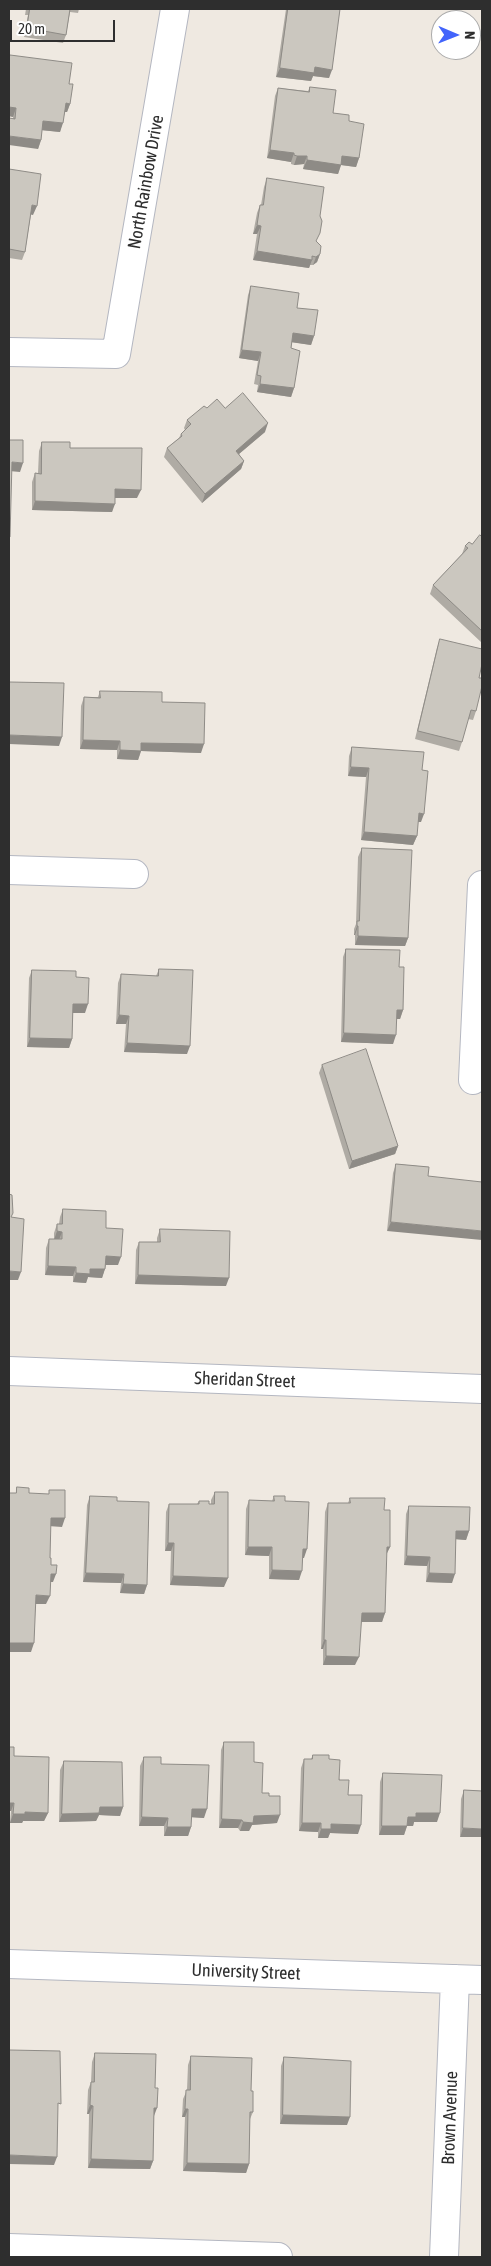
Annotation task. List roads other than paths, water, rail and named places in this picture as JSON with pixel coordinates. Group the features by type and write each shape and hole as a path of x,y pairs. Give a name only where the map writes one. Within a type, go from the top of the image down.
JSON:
{"street":[{"name":"North Rainbow Drive","path":"9,352 116,354 175,9"},
{"path":"9,870 134,874"},
{"path":"473,1080 482,885"},
{"name":"Sheridan Street","path":"9,1371 482,1389"},
{"name":"University Street","path":"9,1964 482,1980"},
{"name":"Brown Avenue","path":"444,2257 455,1979"},
{"path":"9,2248 278,2257"}]}
